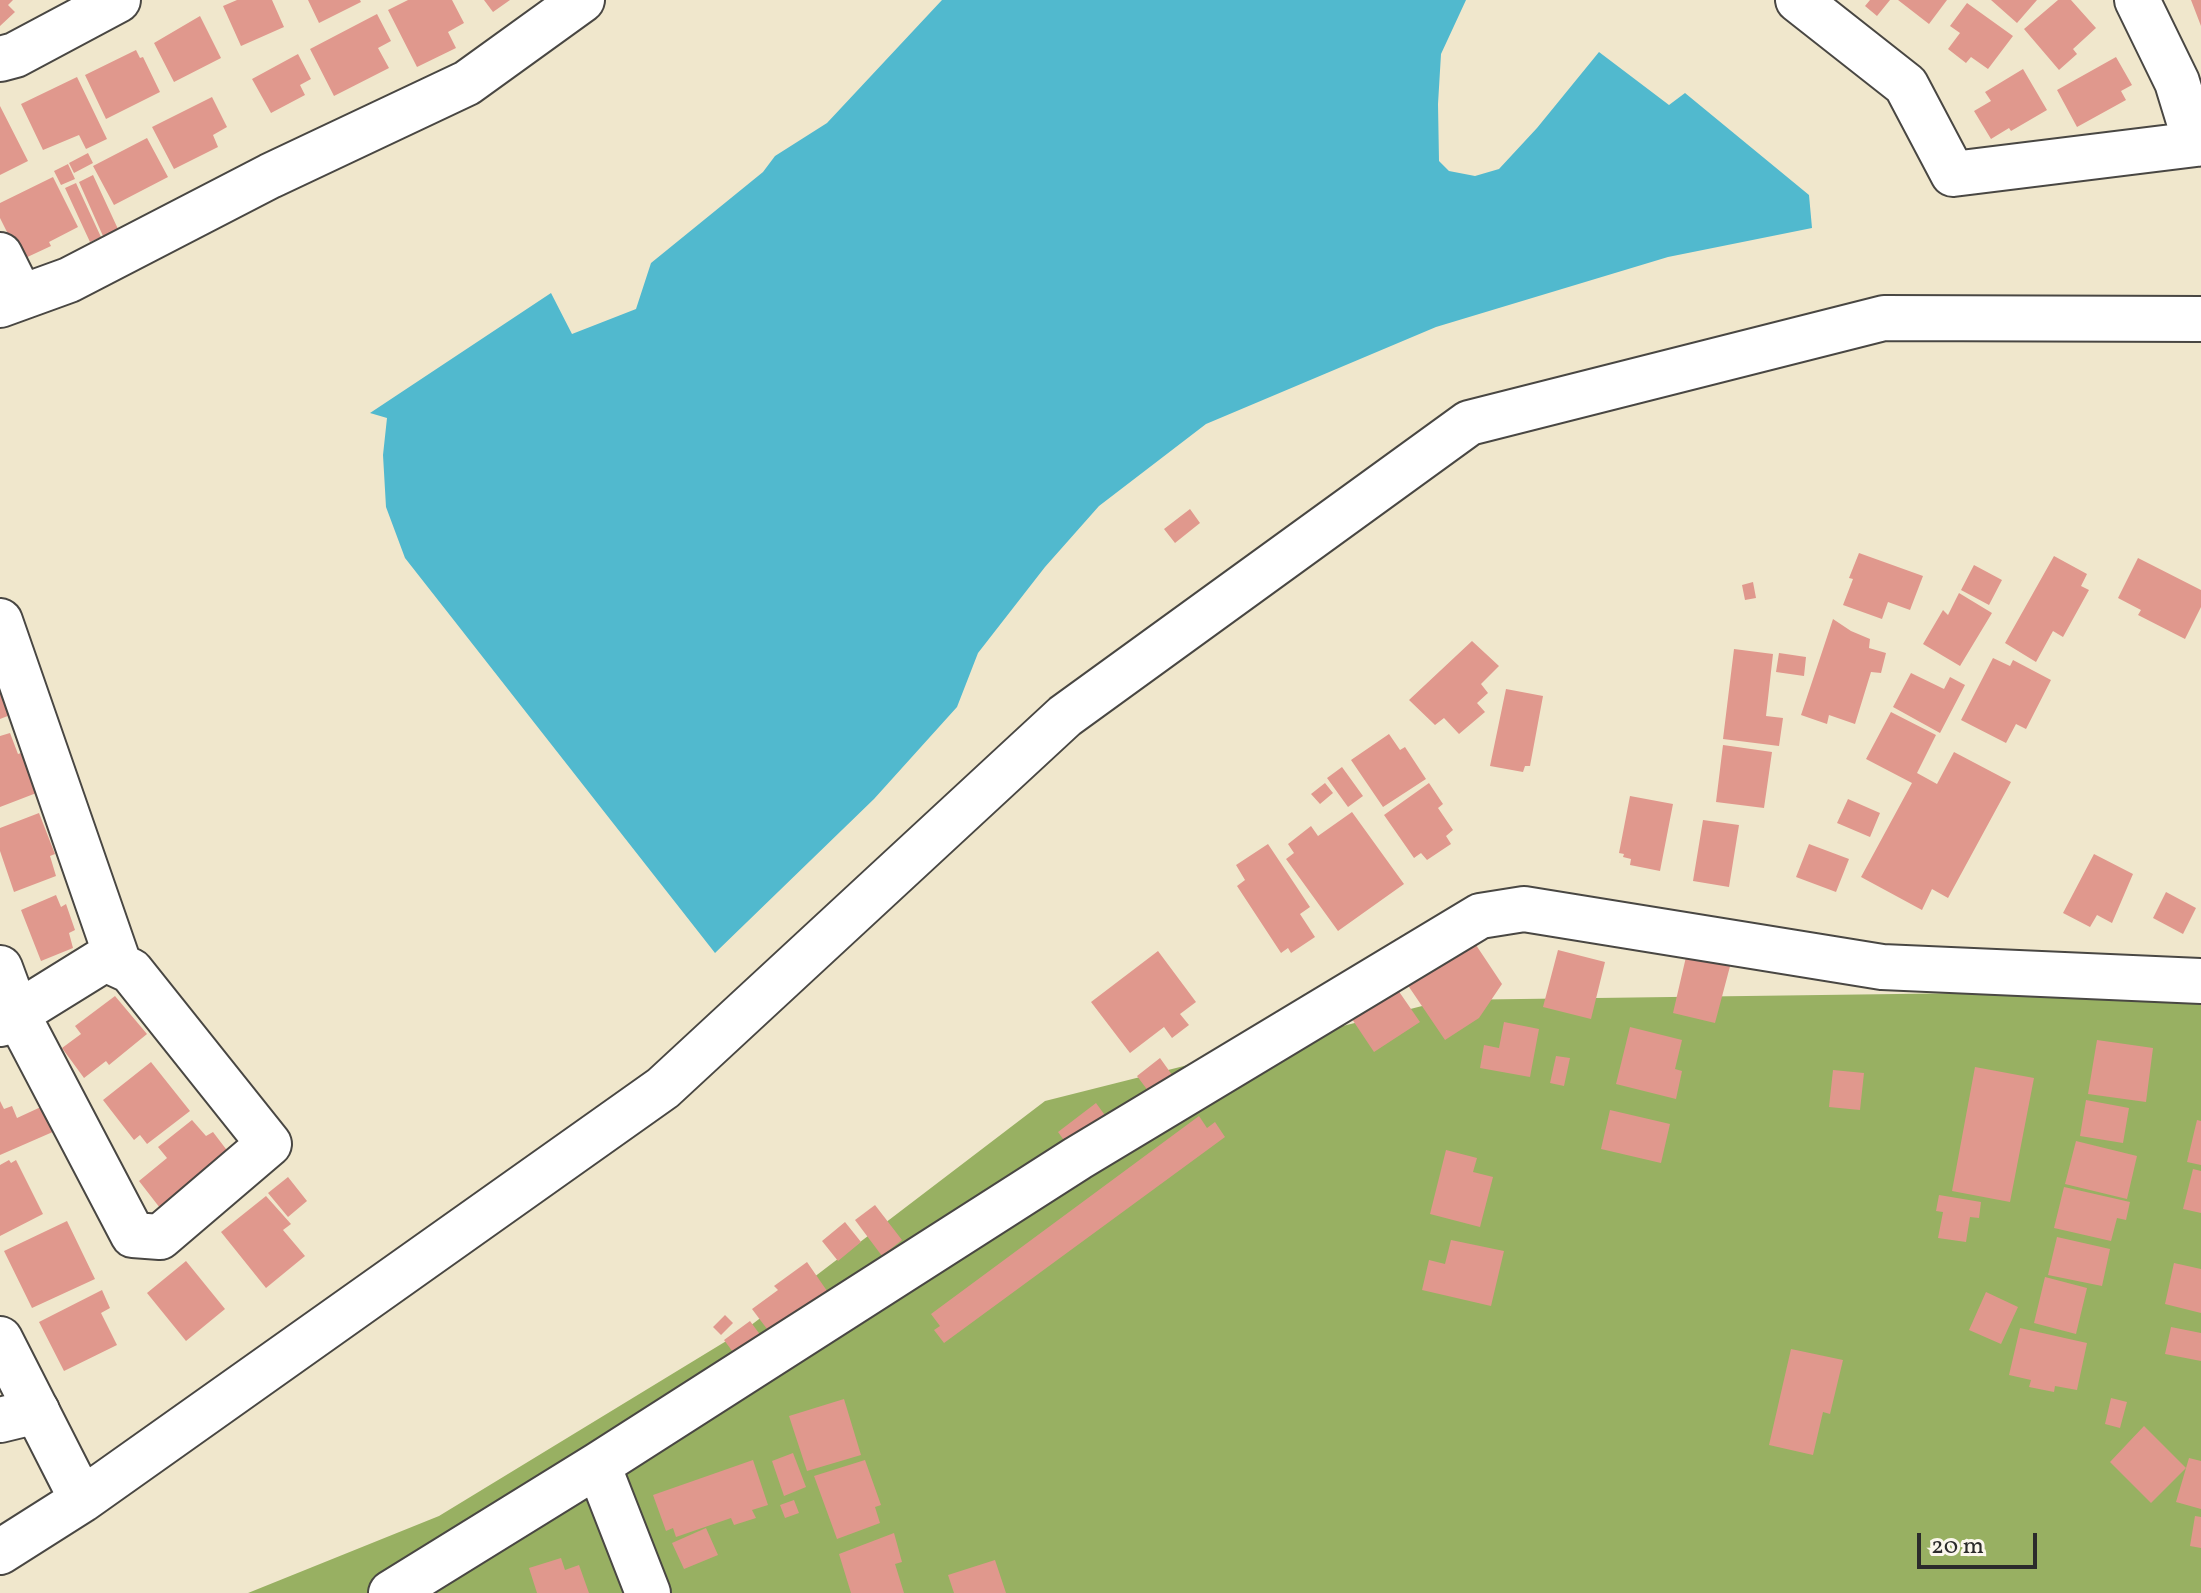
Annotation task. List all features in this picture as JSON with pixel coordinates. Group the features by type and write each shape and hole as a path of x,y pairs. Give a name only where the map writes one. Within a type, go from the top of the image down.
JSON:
{"street":[{"path":"0,59 15,55 118,0"},
{"path":"0,255 10,301 69,280 270,176 467,83 582,0"},
{"path":"1798,0 1906,85 1953,174 2198,144 2177,82 2137,0"},
{"path":"0,1552 82,1500 663,1088 1065,716 1469,423 1884,318 2201,319"},
{"path":"0,621 119,964"},
{"path":"391,1593 598,1465 1078,1158 1480,916 1524,909 1882,967 2201,981"},
{"path":"0,968 9,1019 133,1235 160,1237 269,1144 131,971 119,964 105,959 9,1019"},
{"path":"0,1339 18,1416 82,1500"},
{"path":"598,1465 648,1593"}],"green space":[{"path":"2201,982 2201,1593 248,1593 439,1516 746,1329 1045,1101 1446,1000 1972,993"}],"water":[{"path":"942,0 1466,0 1441,54 1439,161 1449,171 1475,176 1499,169 1599,52 1669,105 1685,93 1809,195 1812,228 1668,257 1436,327 1206,424 1099,506 1045,567 978,653 957,707 874,799 715,953 405,558 386,507 383,455 387,418 370,413 551,293 572,334 636,309 651,263 763,172 775,156 827,123"}],"building":[{"path":"0,0 13,0 8,5 15,12 0,26"},
{"path":"237,0 272,0 284,27 241,46 223,6"},
{"path":"308,0 360,0 361,2 319,23"},
{"path":"408,0 452,0 464,23 448,32 456,48 417,67 388,10"},
{"path":"484,0 510,0 493,12"},
{"path":"1870,0 1890,0 1877,16 1865,6"},
{"path":"1898,0 1947,0 1929,24"},
{"path":"1991,0 2037,0 2017,23"},
{"path":"2058,0 2071,0 2096,28 2073,49 2077,54 2059,70 2024,29"},
{"path":"2191,0 2201,0 2201,26"},
{"path":"1967,3 2013,36 1988,69 1971,57 1966,63 1948,49 1960,33 1950,26"},
{"path":"377,14 391,41 378,48 389,68 334,96 310,49"},
{"path":"200,16 221,58 174,82 154,43"},
{"path":"136,50 140,58 143,57 160,92 106,119 85,75"},
{"path":"298,54 311,79 300,85 305,95 271,113 252,79"},
{"path":"2116,57 2132,85 2121,91 2126,100 2077,127 2057,90"},
{"path":"2023,69 2047,110 1991,139 1974,111 1991,101 1985,92"},
{"path":"77,77 107,139 86,149 79,135 43,150 21,104"},
{"path":"212,97 227,127 213,135 218,147 174,169 152,127"},
{"path":"0,106 28,161 0,175"},
{"path":"147,138 168,177 114,205 93,166"},
{"path":"88,153 93,163 74,173 69,163"},
{"path":"68,164 75,179 61,185 54,171"},
{"path":"93,175 118,229 103,236 79,182"},
{"path":"53,177 78,227 49,242 51,246 21,260 0,218 0,203"},
{"path":"76,183 101,237 90,242 65,188"},
{"path":"1190,509 1200,523 1175,543 1164,529"},
{"path":"1859,553 1923,576 1910,610 1888,602 1882,619 1843,605"},
{"path":"2054,556 2087,574 2081,586 2089,590 2063,637 2053,631 2036,662 2005,643"},
{"path":"2138,558 2201,590 2201,607 2185,639 2138,615 2141,610 2118,598"},
{"path":"1974,565 2002,580 1989,605 1961,590"},
{"path":"1753,582 1756,598 1745,600 1742,585"},
{"path":"1959,593 1992,613 1960,666 1923,644 1943,610 1948,615"},
{"path":"1833,619 1870,639 1869,648 1886,653 1881,673 1871,672 1855,724 1829,715 1827,724 1801,715"},
{"path":"1472,641 1499,666 1481,684 1488,693 1477,703 1485,712 1459,734 1444,718 1435,725 1409,700"},
{"path":"1734,649 1773,654 1766,716 1783,718 1779,746 1723,739"},
{"path":"1779,653 1806,657 1804,676 1776,672"},
{"path":"1993,658 2010,666 2013,660 2051,680 2026,729 2016,724 2006,743 1961,720"},
{"path":"0,664 18,712 0,719"},
{"path":"1911,673 1944,689 1950,677 1965,685 1940,733 1893,707"},
{"path":"1506,689 1543,696 1530,766 1525,766 1523,772 1490,766"},
{"path":"1891,712 1936,735 1917,773 1937,784 1954,752 2011,782 1948,898 1932,889 1922,910 1861,877 1912,783 1866,759"},
{"path":"10,733 18,754 24,752 39,792 0,807 0,736"},
{"path":"1389,734 1400,750 1405,747 1426,779 1383,807 1351,760"},
{"path":"1723,745 1772,752 1764,808 1716,802"},
{"path":"1342,767 1363,796 1348,807 1327,778"},
{"path":"1325,783 1333,793 1320,804 1311,794"},
{"path":"1429,783 1443,804 1438,808 1453,830 1446,836 1451,844 1427,860 1421,853 1414,858 1384,815"},
{"path":"1630,796 1673,804 1660,871 1630,865 1631,859 1619,853"},
{"path":"1848,799 1880,813 1870,837 1837,823"},
{"path":"1352,812 1404,884 1338,931 1286,859 1294,853 1288,844 1311,826 1318,836"},
{"path":"39,813 55,854 50,856 56,876 14,892 0,851 0,828"},
{"path":"1703,820 1739,825 1729,887 1693,881"},
{"path":"1268,844 1310,907 1300,914 1315,937 1291,953 1288,948 1281,953 1237,886 1245,880 1236,865"},
{"path":"1809,844 1849,859 1836,892 1796,877"},
{"path":"2094,854 2133,874 2112,923 2097,915 2090,927 2063,913"},
{"path":"2166,892 2196,908 2183,934 2153,918"},
{"path":"56,895 61,907 66,904 75,930 69,933 73,948 41,961 21,910"},
{"path":"1472,939 1502,984 1479,1018 1445,1040 1405,981"},
{"path":"1689,944 1733,955 1715,1023 1673,1013"},
{"path":"1558,950 1605,962 1591,1019 1543,1007"},
{"path":"1158,951 1196,1002 1180,1014 1189,1025 1172,1038 1164,1027 1130,1053 1091,1002"},
{"path":"1391,980 1420,1022 1374,1052 1346,1010"},
{"path":"115,996 147,1034 109,1065 106,1061 84,1078 62,1048 81,1034 75,1026"},
{"path":"1504,1022 1539,1029 1530,1077 1480,1068 1484,1045 1499,1048"},
{"path":"1630,1027 1682,1040 1675,1069 1682,1071 1676,1099 1616,1084"},
{"path":"2097,1040 2153,1048 2146,1102 2088,1094"},
{"path":"1556,1056 1570,1058 1564,1086 1550,1083"},
{"path":"1160,1058 1180,1086 1157,1103 1137,1076"},
{"path":"151,1062 190,1111 147,1144 140,1135 134,1140 103,1100"},
{"path":"1975,1067 2034,1078 2010,1202 1952,1191"},
{"path":"1833,1070 1864,1073 1860,1110 1829,1107"},
{"path":"2086,1100 2129,1108 2123,1143 2080,1136"},
{"path":"0,1101 4,1109 12,1106 17,1118 43,1106 55,1131 0,1155"},
{"path":"1096,1103 1118,1133 1079,1161 1058,1132"},
{"path":"1610,1110 1670,1124 1661,1163 1601,1149"},
{"path":"1199,1116 1207,1128 1215,1122 1225,1137 944,1343 934,1330 940,1326 931,1314"},
{"path":"192,1120 206,1136 213,1132 229,1153 160,1208 139,1181 167,1158 158,1147"},
{"path":"2197,1120 2201,1121 2201,1165 2187,1162"},
{"path":"2076,1141 2137,1156 2127,1199 2065,1184"},
{"path":"1446,1150 1477,1158 1473,1172 1493,1177 1480,1227 1430,1214"},
{"path":"9,1160 11,1163 16,1160 43,1214 0,1236 0,1165"},
{"path":"2193,1169 2201,1171 2201,1213 2183,1209"},
{"path":"288,1177 307,1201 288,1217 268,1193"},
{"path":"2064,1187 2130,1202 2126,1220 2117,1218 2111,1241 2054,1228"},
{"path":"1939,1195 1981,1202 1979,1218 1970,1217 1966,1242 1938,1238 1943,1212 1936,1211"},
{"path":"266,1196 291,1224 283,1230 305,1256 266,1288 221,1232"},
{"path":"875,1205 902,1240 882,1256 855,1220"},
{"path":"67,1221 95,1279 32,1308 4,1251"},
{"path":"845,1222 861,1242 838,1261 822,1241"},
{"path":"2057,1237 2110,1249 2102,1286 2048,1275"},
{"path":"1451,1240 1504,1251 1491,1306 1422,1290 1429,1260 1445,1264"},
{"path":"186,1261 225,1309 186,1341 147,1293"},
{"path":"807,1262 834,1301 773,1337 752,1309 778,1290 774,1286"},
{"path":"2174,1263 2201,1269 2201,1313 2165,1304"},
{"path":"2045,1277 2087,1288 2076,1334 2034,1323"},
{"path":"102,1290 110,1308 101,1313 117,1345 64,1371 39,1322"},
{"path":"1986,1292 2018,1307 2001,1344 1969,1330"},
{"path":"725,1315 733,1323 721,1335 713,1327"},
{"path":"750,1321 770,1348 744,1367 724,1340"},
{"path":"2171,1327 2201,1333 2201,1361 2165,1354"},
{"path":"2020,1328 2087,1343 2077,1390 2055,1386 2054,1392 2029,1387 2031,1380 2009,1375"},
{"path":"1791,1349 1843,1360 1830,1414 1823,1412 1813,1455 1769,1445"},
{"path":"2111,1398 2127,1402 2120,1428 2105,1424"},
{"path":"844,1399 861,1455 807,1471 789,1416"},
{"path":"2144,1426 2186,1468 2151,1503 2110,1462"},
{"path":"793,1453 806,1487 784,1496 772,1461"},
{"path":"2189,1458 2201,1461 2201,1509 2176,1502"},
{"path":"753,1460 768,1505 752,1510 756,1518 734,1525 731,1518 676,1537 673,1528 666,1531 653,1495"},
{"path":"865,1460 881,1505 875,1507 880,1523 837,1539 814,1476"},
{"path":"794,1500 799,1513 785,1518 780,1505"},
{"path":"2195,1516 2201,1517 2201,1548 2190,1546"},
{"path":"706,1528 718,1555 684,1569 672,1543"},
{"path":"894,1533 902,1562 895,1564 904,1593 851,1593 839,1554"},
{"path":"561,1558 565,1570 579,1565 589,1593 537,1593 529,1568"},
{"path":"995,1560 1006,1593 954,1593 948,1575"}]}
